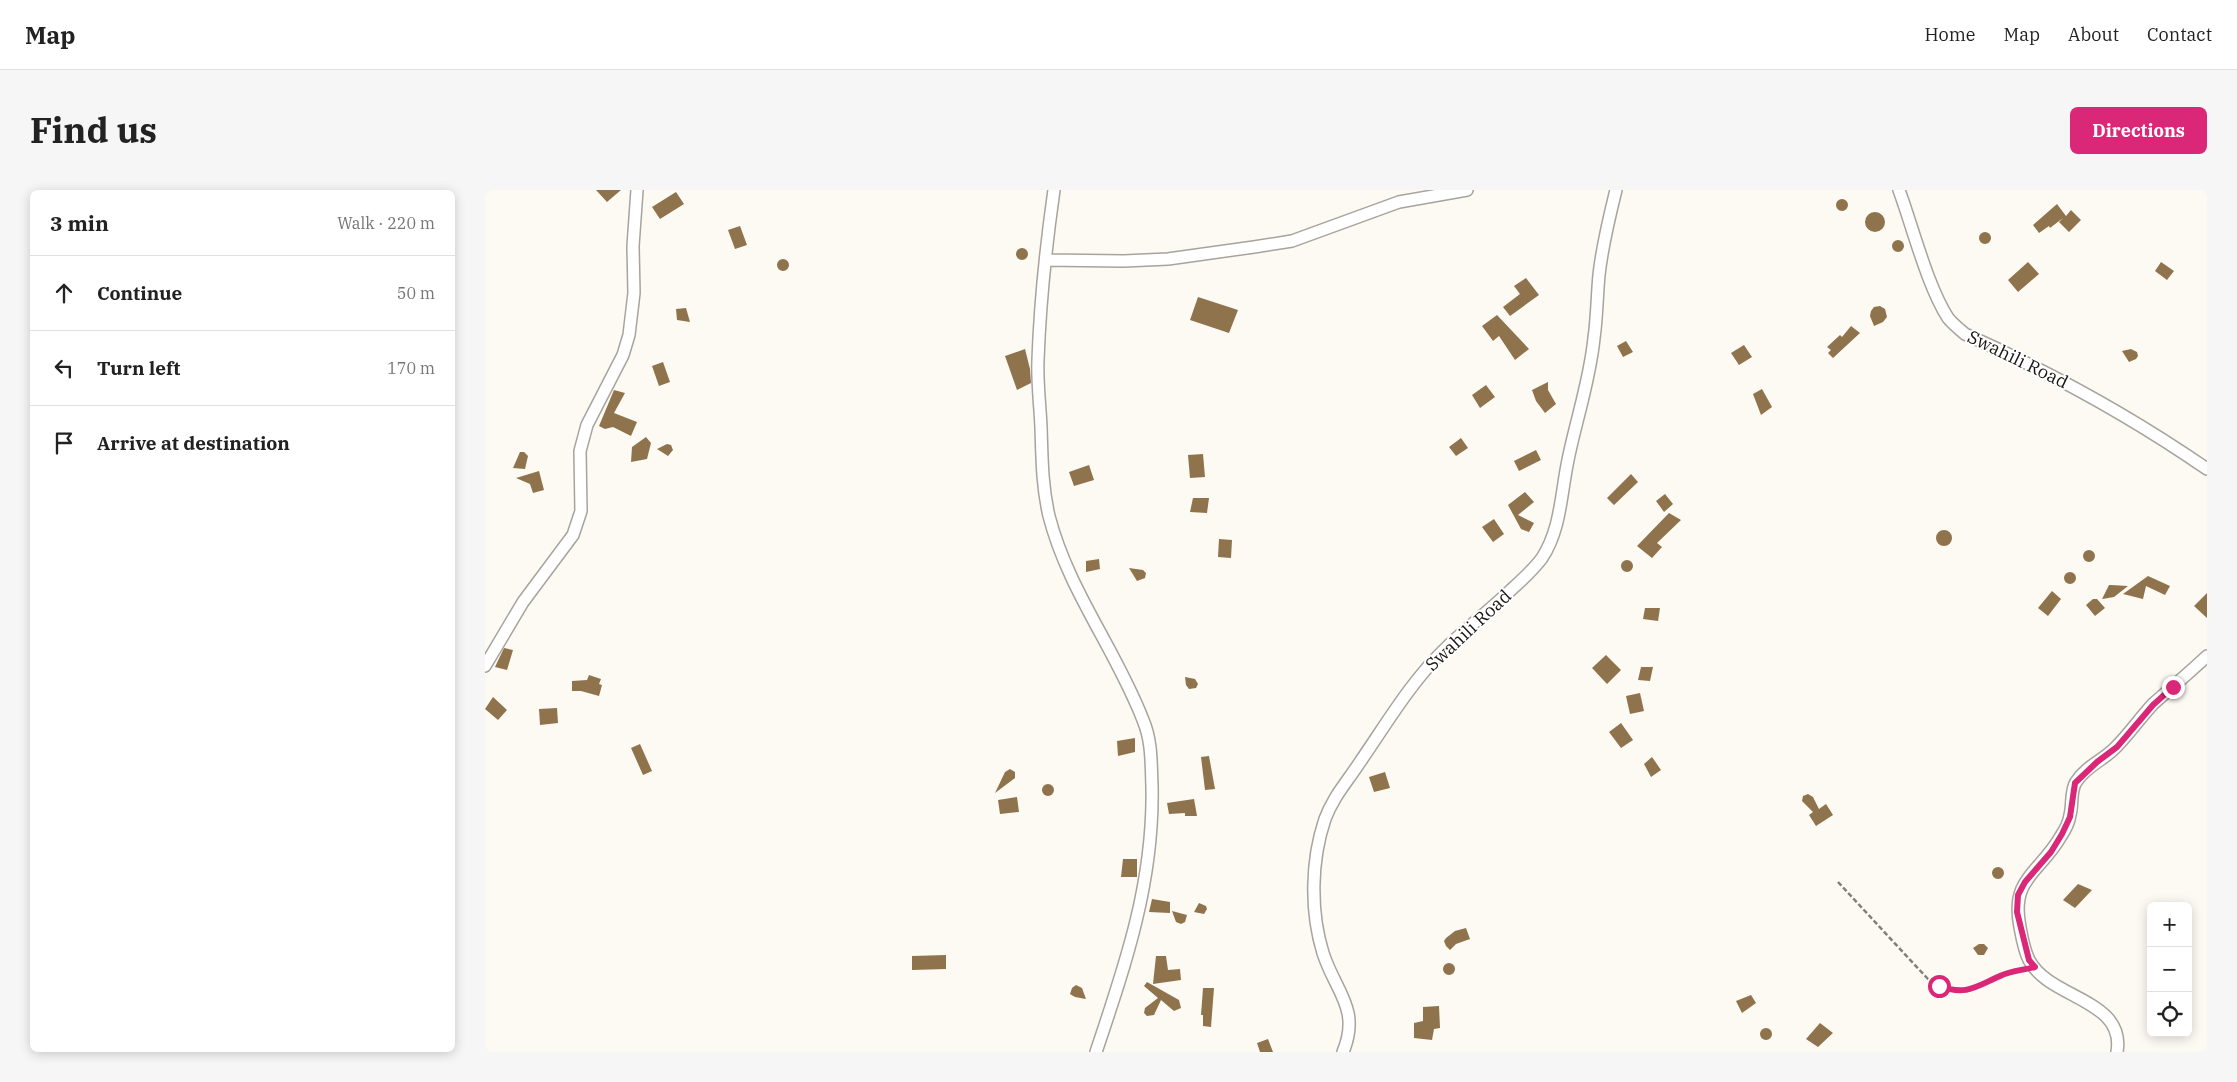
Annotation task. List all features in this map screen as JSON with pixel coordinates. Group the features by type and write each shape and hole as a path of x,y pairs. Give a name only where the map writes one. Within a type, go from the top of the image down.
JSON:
{"street":[{"path":"485,666 523,602 573,535 581,511 580,451 587,425 619,362 629,335 634,293 633,246 637,190"},
{"path":"1054,190 1045,260 1038,362 1041,470 1047,508 1067,569 1144,720 1149,736 1151,754 1153,823 1146,879 1126,965 1096,1052"},
{"path":"1045,260 1124,261 1168,259 1291,241 1399,202 1467,190"},
{"name":"Swahili Road","path":"1343,1052 1348,1040 1350,1026 1349,1010 1323,952 1316,920 1314,881 1319,836 1337,792 1359,765 1417,680 1446,648 1523,579 1542,558 1553,536 1567,462 1587,382 1594,339 1599,274 1616,190"},
{"name":"Swahili Road","path":"1899,190 1931,280 1949,318 1956,326 1965,334 2031,364 2077,388 2168,442 2207,469"},
{"path":"2117,1052 2118,1034 2105,1013 2063,990 2029,960 2017,912 2018,895 2025,882 2051,852 2062,834 2070,817 2075,783 2091,766 2117,747 2153,705 2207,656"}],"path":[{"path":"1838,882 1928,979 1939,986 1954,991 1967,991 2001,975 2035,967"}],"building":[{"path":"596,190 621,190 607,202"},
{"path":"676,192 684,204 660,219 652,207"},
{"path":"1840,199 1844,199 1848,205 1844,211 1840,211 1836,207 1836,203"},
{"path":"2057,204 2066,216 2071,210 2081,220 2069,232 2059,222 2063,218 2050,228 2049,226 2039,233 2033,225"},
{"path":"1875,212 1882,215 1885,222 1882,229 1875,232 1868,229 1865,222 1868,215"},
{"path":"740,226 747,245 735,249 728,230"},
{"path":"1985,232 1991,238 1985,244 1979,238"},
{"path":"1900,240 1903,241 1903,251 1896,252 1893,251 1892,244 1893,241"},
{"path":"1022,248 1028,254 1022,260 1016,254"},
{"path":"781,259 785,259 789,265 785,271 781,271 777,267 777,263"},
{"path":"2028,262 2039,274 2018,292 2008,280"},
{"path":"2161,262 2174,271 2167,280 2155,271"},
{"path":"1526,278 1539,295 1510,316 1503,307 1520,294 1514,286"},
{"path":"1198,297 1238,310 1229,333 1190,320"},
{"path":"1880,306 1885,309 1887,317 1883,322 1874,326 1870,316 1871,311 1874,307"},
{"path":"686,308 690,322 677,320 676,309"},
{"path":"1497,315 1529,349 1515,360 1499,336 1493,341 1482,326"},
{"path":"1851,326 1860,333 1833,358 1828,353 1831,350 1827,347 1840,335 1842,337"},
{"path":"1626,341 1633,352 1623,357 1617,346"},
{"path":"1744,345 1752,357 1739,365 1731,353"},
{"path":"1025,349 1031,383 1017,390 1005,356"},
{"path":"2131,349 2137,352 2138,356 2129,362 2122,351"},
{"path":"663,362 670,382 659,386 652,366"},
{"path":"1548,382 1548,390 1556,404 1545,413 1536,401 1532,390"},
{"path":"1486,385 1495,397 1480,408 1472,395"},
{"path":"1762,389 1772,407 1761,415 1753,394"},
{"path":"614,390 625,393 614,413 637,422 631,436 613,427 605,429 599,426"},
{"path":"646,437 651,443 647,459 631,462 632,447"},
{"path":"1461,438 1468,448 1456,456 1449,447"},
{"path":"667,444 671,445 673,450 668,456 657,449"},
{"path":"1536,450 1541,460 1519,471 1514,461"},
{"path":"520,452 524,452 528,456 525,469 513,468"},
{"path":"1203,454 1205,477 1190,478 1188,455"},
{"path":"1089,465 1094,480 1074,486 1069,472"},
{"path":"539,471 544,490 533,493 530,484 516,478"},
{"path":"1631,474 1638,482 1614,505 1607,498"},
{"path":"1525,492 1534,502 1518,515 1534,523 1529,532 1521,529 1508,505"},
{"path":"1665,494 1673,504 1664,512 1656,501"},
{"path":"1193,498 1209,498 1207,513 1190,512"},
{"path":"1669,513 1681,520 1657,543 1662,547 1652,558 1637,546"},
{"path":"1494,519 1504,534 1493,542 1482,527"},
{"path":"1944,530 1950,532 1952,538 1950,544 1944,546 1938,544 1936,538 1938,532"},
{"path":"1219,539 1232,540 1231,558 1218,557"},
{"path":"2087,550 2091,550 2095,556 2091,562 2087,562 2083,558 2083,554"},
{"path":"1099,559 1100,569 1086,572 1086,561"},
{"path":"1625,560 1629,560 1633,566 1629,572 1625,572 1621,568 1621,564"},
{"path":"1129,568 1143,570 1146,573 1145,578 1137,581"},
{"path":"2068,572 2072,572 2076,578 2072,584 2068,584 2064,580 2064,576"},
{"path":"2148,576 2170,586 2165,595 2146,586 2143,599 2123,594"},
{"path":"2109,585 2128,586 2114,597 2102,599"},
{"path":"2052,591 2061,599 2048,616 2038,608"},
{"path":"2207,593 2207,618 2194,606"},
{"path":"2093,599 2097,599 2105,608 2095,616 2086,605"},
{"path":"1645,608 1660,608 1658,621 1643,619"},
{"path":"504,648 513,650 507,670 495,667"},
{"path":"1606,655 1621,670 1607,684 1592,668"},
{"path":"1641,667 1653,667 1650,681 1638,680"},
{"path":"589,675 601,679 599,684 602,685 599,696 581,691 572,691 572,681 587,680"},
{"path":"1185,677 1195,679 1198,684 1196,688 1189,689 1186,685"},
{"path":"1640,693 1644,711 1630,714 1626,696"},
{"path":"493,697 507,710 498,720 485,709"},
{"path":"557,708 558,723 540,725 539,709"},
{"path":"1621,723 1633,740 1621,748 1609,732"},
{"path":"1135,738 1135,752 1118,756 1117,741"},
{"path":"640,744 652,771 643,775 631,748"},
{"path":"1209,756 1215,789 1205,790 1201,757"},
{"path":"1652,757 1661,770 1651,777 1644,764"},
{"path":"1010,769 1015,772 1015,778 995,793 1005,772"},
{"path":"1385,772 1390,788 1374,792 1369,777"},
{"path":"1048,784 1054,790 1048,796 1042,790"},
{"path":"1808,794 1813,797 1819,809 1826,804 1833,815 1816,826 1809,815 1813,812 1802,801 1803,796"},
{"path":"1017,797 1019,812 1000,814 998,800"},
{"path":"1194,799 1197,816 1185,816 1185,813 1169,814 1167,803"},
{"path":"1123,859 1137,859 1137,877 1121,877"},
{"path":"1998,867 2004,873 1998,879 1992,873"},
{"path":"2078,884 2092,890 2075,908 2063,900"},
{"path":"1152,899 1170,902 1170,913 1149,912"},
{"path":"1199,903 1206,906 1207,909 1204,914 1194,912"},
{"path":"1172,911 1187,915 1185,922 1181,924 1176,922"},
{"path":"1466,928 1470,939 1456,944 1450,950 1444,941 1446,938 1455,931"},
{"path":"1979,944 1984,944 1988,948 1984,955 1978,955 1973,948"},
{"path":"946,955 946,969 912,970 912,956"},
{"path":"1156,956 1166,956 1168,970 1180,969 1181,980 1153,984"},
{"path":"1447,963 1451,963 1455,969 1451,975 1447,975 1443,971 1443,967"},
{"path":"1147,982 1179,1000 1181,1008 1174,1011 1161,1000 1154,1015 1147,1016 1144,1013 1145,1008 1158,998 1144,986"},
{"path":"1076,985 1082,988 1086,999 1070,994 1072,988"},
{"path":"1203,988 1214,988 1211,1027 1203,1026 1203,1015 1201,1015"},
{"path":"1751,995 1756,1003 1742,1013 1736,1001"},
{"path":"1439,1006 1440,1028 1434,1029 1432,1040 1414,1038 1414,1023 1423,1021 1423,1007"},
{"path":"1820,1023 1833,1033 1818,1047 1806,1039"},
{"path":"1766,1028 1772,1034 1766,1040 1760,1034"},
{"path":"1268,1039 1273,1052 1260,1052 1257,1043"}],"route":[{"path":"1939,986 1954,991 1967,991 2001,975 2035,967 2029,960 2023,940 2017,912 2018,895 2025,882 2051,852 2062,834 2070,817 2075,783 2086,771 2117,747 2153,705 2173,687"}]}
